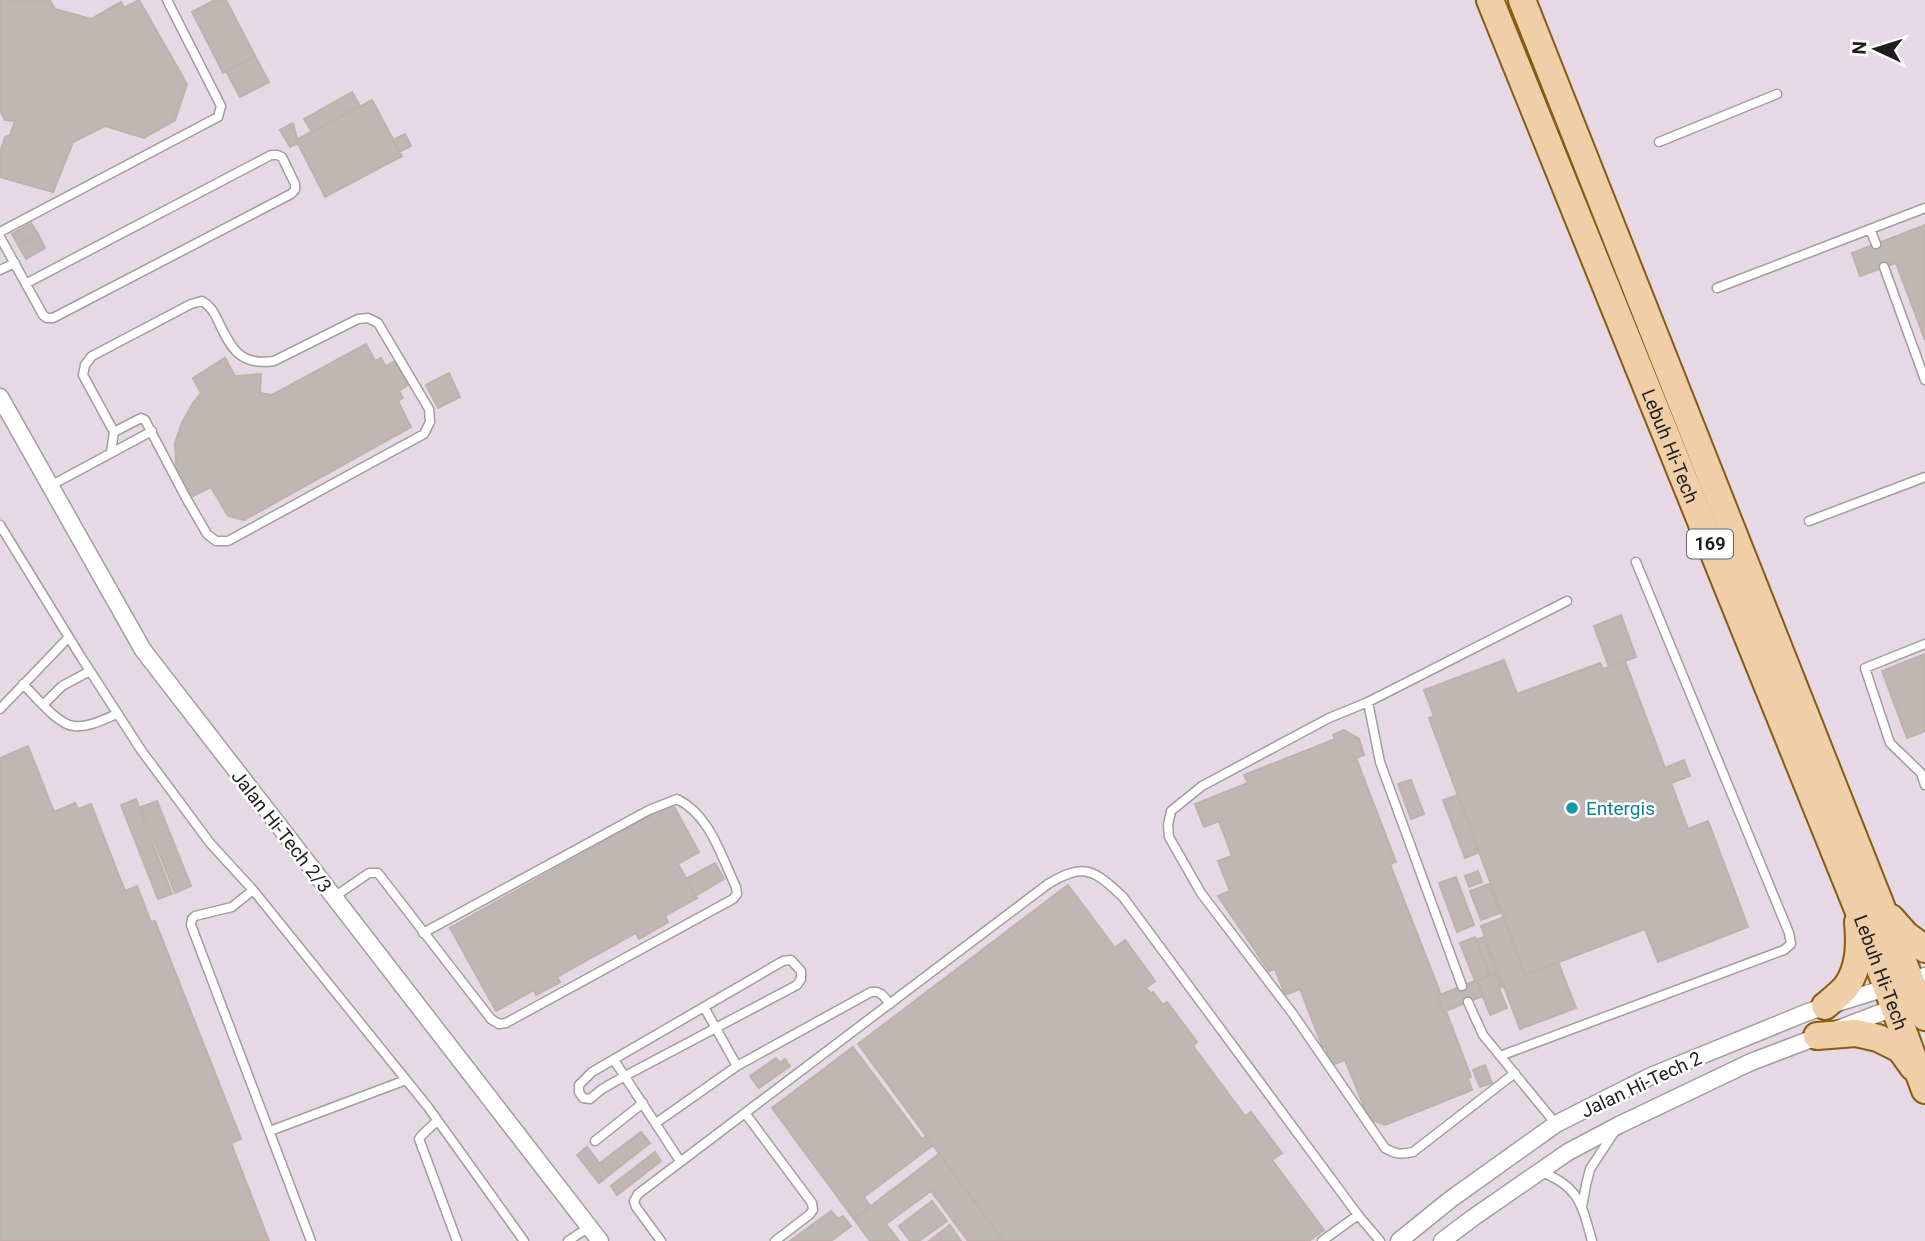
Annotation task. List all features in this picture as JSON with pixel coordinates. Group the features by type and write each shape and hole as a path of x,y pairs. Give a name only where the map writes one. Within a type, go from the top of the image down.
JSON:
{"main road":[{"name":"Lebuh Hi-Tech","path":"1490,0 1857,907 1913,995"},
{"name":"Lebuh Hi-Tech","path":"1522,0 1885,912 1913,995 1923,1083"},
{"path":"1825,1006 1846,987 1856,966 1860,943 1857,907"},
{"path":"1885,912 1906,935 1925,949"},
{"path":"1816,1036 1856,1033 1878,1038 1900,1049 1923,1083"}],"street":[{"name":"Jalan Hi-Tech 2/3","path":"0,397 143,650 600,1241"},
{"name":"Jalan Hi-Tech 2","path":"1399,1241 1451,1199 1556,1124 1651,1076 1825,1006 1913,995"},
{"name":"Jalan Hi-Tech 2","path":"1442,1241 1568,1152 1619,1125 1751,1062 1913,995"}],"lane":[{"path":"27,283 271,155 282,157 295,184 295,190 53,318 43,315 0,234 218,117 221,106 167,0"},
{"path":"1660,142 1777,94"},
{"path":"1717,288 1925,208"},
{"path":"1870,229 1876,244"},
{"path":"0,270 15,263"},
{"path":"1884,267 1925,380"},
{"path":"111,452 114,432 83,375 85,365 92,356 191,304 202,301 208,304 236,353 262,362 274,361 358,319 368,318 378,324 429,409 430,422 424,434 228,541 216,541 207,534 145,419 141,418 114,432"},
{"path":"50,486 152,431"},
{"path":"1809,521 1925,477"},
{"path":"0,525 68,638 141,750 210,844 253,890 428,1107 524,1241"},
{"path":"1500,1055 1784,950 1791,944 1789,933 1636,562"},
{"path":"1515,1073 1413,1152 1403,1155 1385,1147 1293,1014 1201,893 1169,837 1168,825 1171,811 1202,786 1329,718 1368,702 1567,601"},
{"path":"0,709 68,638"},
{"path":"1925,644 1865,668 1890,743 1921,773 1925,785"},
{"path":"44,705 62,686 90,671"},
{"path":"23,684 61,721 74,727 117,714"},
{"path":"1368,702 1380,762 1462,986"},
{"path":"334,897 369,873 378,873 423,933 491,1019 499,1024 506,1023 733,899 737,894 706,825 691,806 677,799 649,810 423,933"},
{"path":"661,1241 636,1208 634,1201 638,1194 1048,884 1066,874 1083,871 1099,875 1123,897 1380,1241"},
{"path":"253,890 232,906 195,916 191,925 311,1241"},
{"path":"791,960 801,971 802,979 797,985 625,1076 590,1099 583,1098 579,1085 592,1072 704,1007 782,961 791,960"},
{"path":"656,1123 737,1066 871,992 881,993 890,1004"},
{"path":"1468,1002 1483,1035 1556,1124"},
{"path":"704,1007 737,1066"},
{"path":"614,1060 680,1161"},
{"path":"270,1131 406,1080"},
{"path":"595,1141 643,1103"},
{"path":"745,1113 812,1203 813,1210 809,1215 775,1241"},
{"path":"437,1121 419,1139 457,1241"},
{"path":"1582,1207 1591,1169 1619,1125"},
{"path":"1539,1172 1562,1181 1573,1192 1582,1207 1592,1241"},
{"path":"1322,1241 1358,1215"},
{"path":"568,1241 589,1227"}],"shaded area":[{"path":"0,0 1925,0 1925,1241 0,1241"}],"building":[{"path":"0,0 50,0 55,9 91,19 121,2 124,8 139,0 187,84 175,120 144,138 105,126 73,142 53,192 0,177 0,153 5,137 10,135 15,121 5,120 0,110"},
{"path":"215,0 226,0 255,56 223,73 192,12"},
{"path":"255,56 269,82 240,97 226,71"},
{"path":"352,92 360,106 312,132 304,119"},
{"path":"372,100 402,156 325,197 296,140"},
{"path":"293,123 298,143 290,147 280,130"},
{"path":"405,134 411,146 399,152 393,140"},
{"path":"31,223 38,234 18,245 12,234"},
{"path":"1925,225 1925,340 1896,263 1860,276 1852,253"},
{"path":"38,234 45,248 26,259 18,245"},
{"path":"366,344 375,361 381,358 386,366 395,361 408,385 399,391 403,398 398,401 411,427 244,520 228,516 211,487 189,498 176,467 175,443 182,423 201,393 193,378 225,358 235,376 261,374 260,393 272,395"},
{"path":"449,373 460,397 438,408 426,385"},
{"path":"1621,615 1636,657 1609,667 1594,626"},
{"path":"1925,654 1925,731 1907,738 1882,671"},
{"name":"Entergis","path":"1504,660 1517,694 1600,663 1603,669 1625,661 1665,768 1684,760 1690,776 1671,783 1688,829 1708,821 1748,927 1658,962 1645,929 1525,975 1429,718 1434,716 1424,690"},
{"path":"1344,730 1359,739 1364,755 1356,758 1396,862 1390,864 1441,995 1437,996 1443,1012 1446,1011 1471,1077 1468,1078 1472,1090 1385,1125 1369,1119 1345,1060 1332,1065 1300,989 1285,995 1275,969 1269,971 1218,896 1230,891 1218,861 1232,856 1219,821 1204,827 1195,804 1248,783 1244,775 1335,739 1333,735"},
{"path":"28,746 54,812 75,803 78,809 91,804 125,891 137,886 151,922 155,921 241,1139 231,1143 269,1241 0,1241 0,758"},
{"path":"1411,780 1424,814 1411,819 1398,784"},
{"path":"1458,795 1480,852 1465,858 1443,800"},
{"path":"136,799 172,894 158,899 121,805"},
{"path":"157,801 191,886 175,893 141,807"},
{"path":"672,803 699,852 678,864 697,898 665,916 668,922 639,939 636,933 557,977 560,982 536,995 534,990 496,1011 450,928"},
{"path":"715,863 724,879 695,896 686,879"},
{"path":"1478,871 1482,882 1469,887 1465,876"},
{"path":"1456,877 1474,925 1457,932 1439,883"},
{"path":"1489,884 1500,913 1481,920 1470,891"},
{"path":"1068,885 1115,948 1125,940 1155,981 1146,988 1151,994 1153,992 1163,1005 1167,1002 1197,1042 1193,1046 1245,1116 1251,1112 1282,1153 1272,1160 1324,1230 1309,1241 1004,1241 858,1044"},
{"path":"1504,917 1525,975 1558,962 1576,1008 1520,1029 1481,926"},
{"path":"1475,937 1490,976 1475,981 1460,943"},
{"path":"1483,937 1497,973 1490,976 1476,940"},
{"path":"1497,973 1502,987 1499,988 1507,1008 1490,1015 1477,980"},
{"path":"1477,980 1483,996 1443,1012 1437,996"},
{"path":"853,1047 922,1139 926,1136 933,1145 864,1197 870,1206 854,1219 772,1108"},
{"path":"776,1058 780,1063 785,1059 790,1066 759,1088 750,1076"},
{"path":"1485,1065 1492,1083 1480,1087 1473,1070"},
{"path":"641,1132 650,1143 609,1175 600,1163"},
{"path":"587,1147 609,1175 599,1183 577,1155"},
{"path":"655,1152 661,1161 617,1195 611,1186"},
{"path":"939,1154 1004,1241 968,1241 931,1191 886,1224 899,1241 870,1241 854,1219"},
{"path":"932,1201 947,1221 919,1241 910,1241 899,1226"},
{"path":"831,1211 838,1219 843,1216 851,1226 831,1241 790,1241"},
{"path":"950,1225 961,1241 929,1241"}],"place":[{"name":"Entergis","path":"1572,808"}]}
